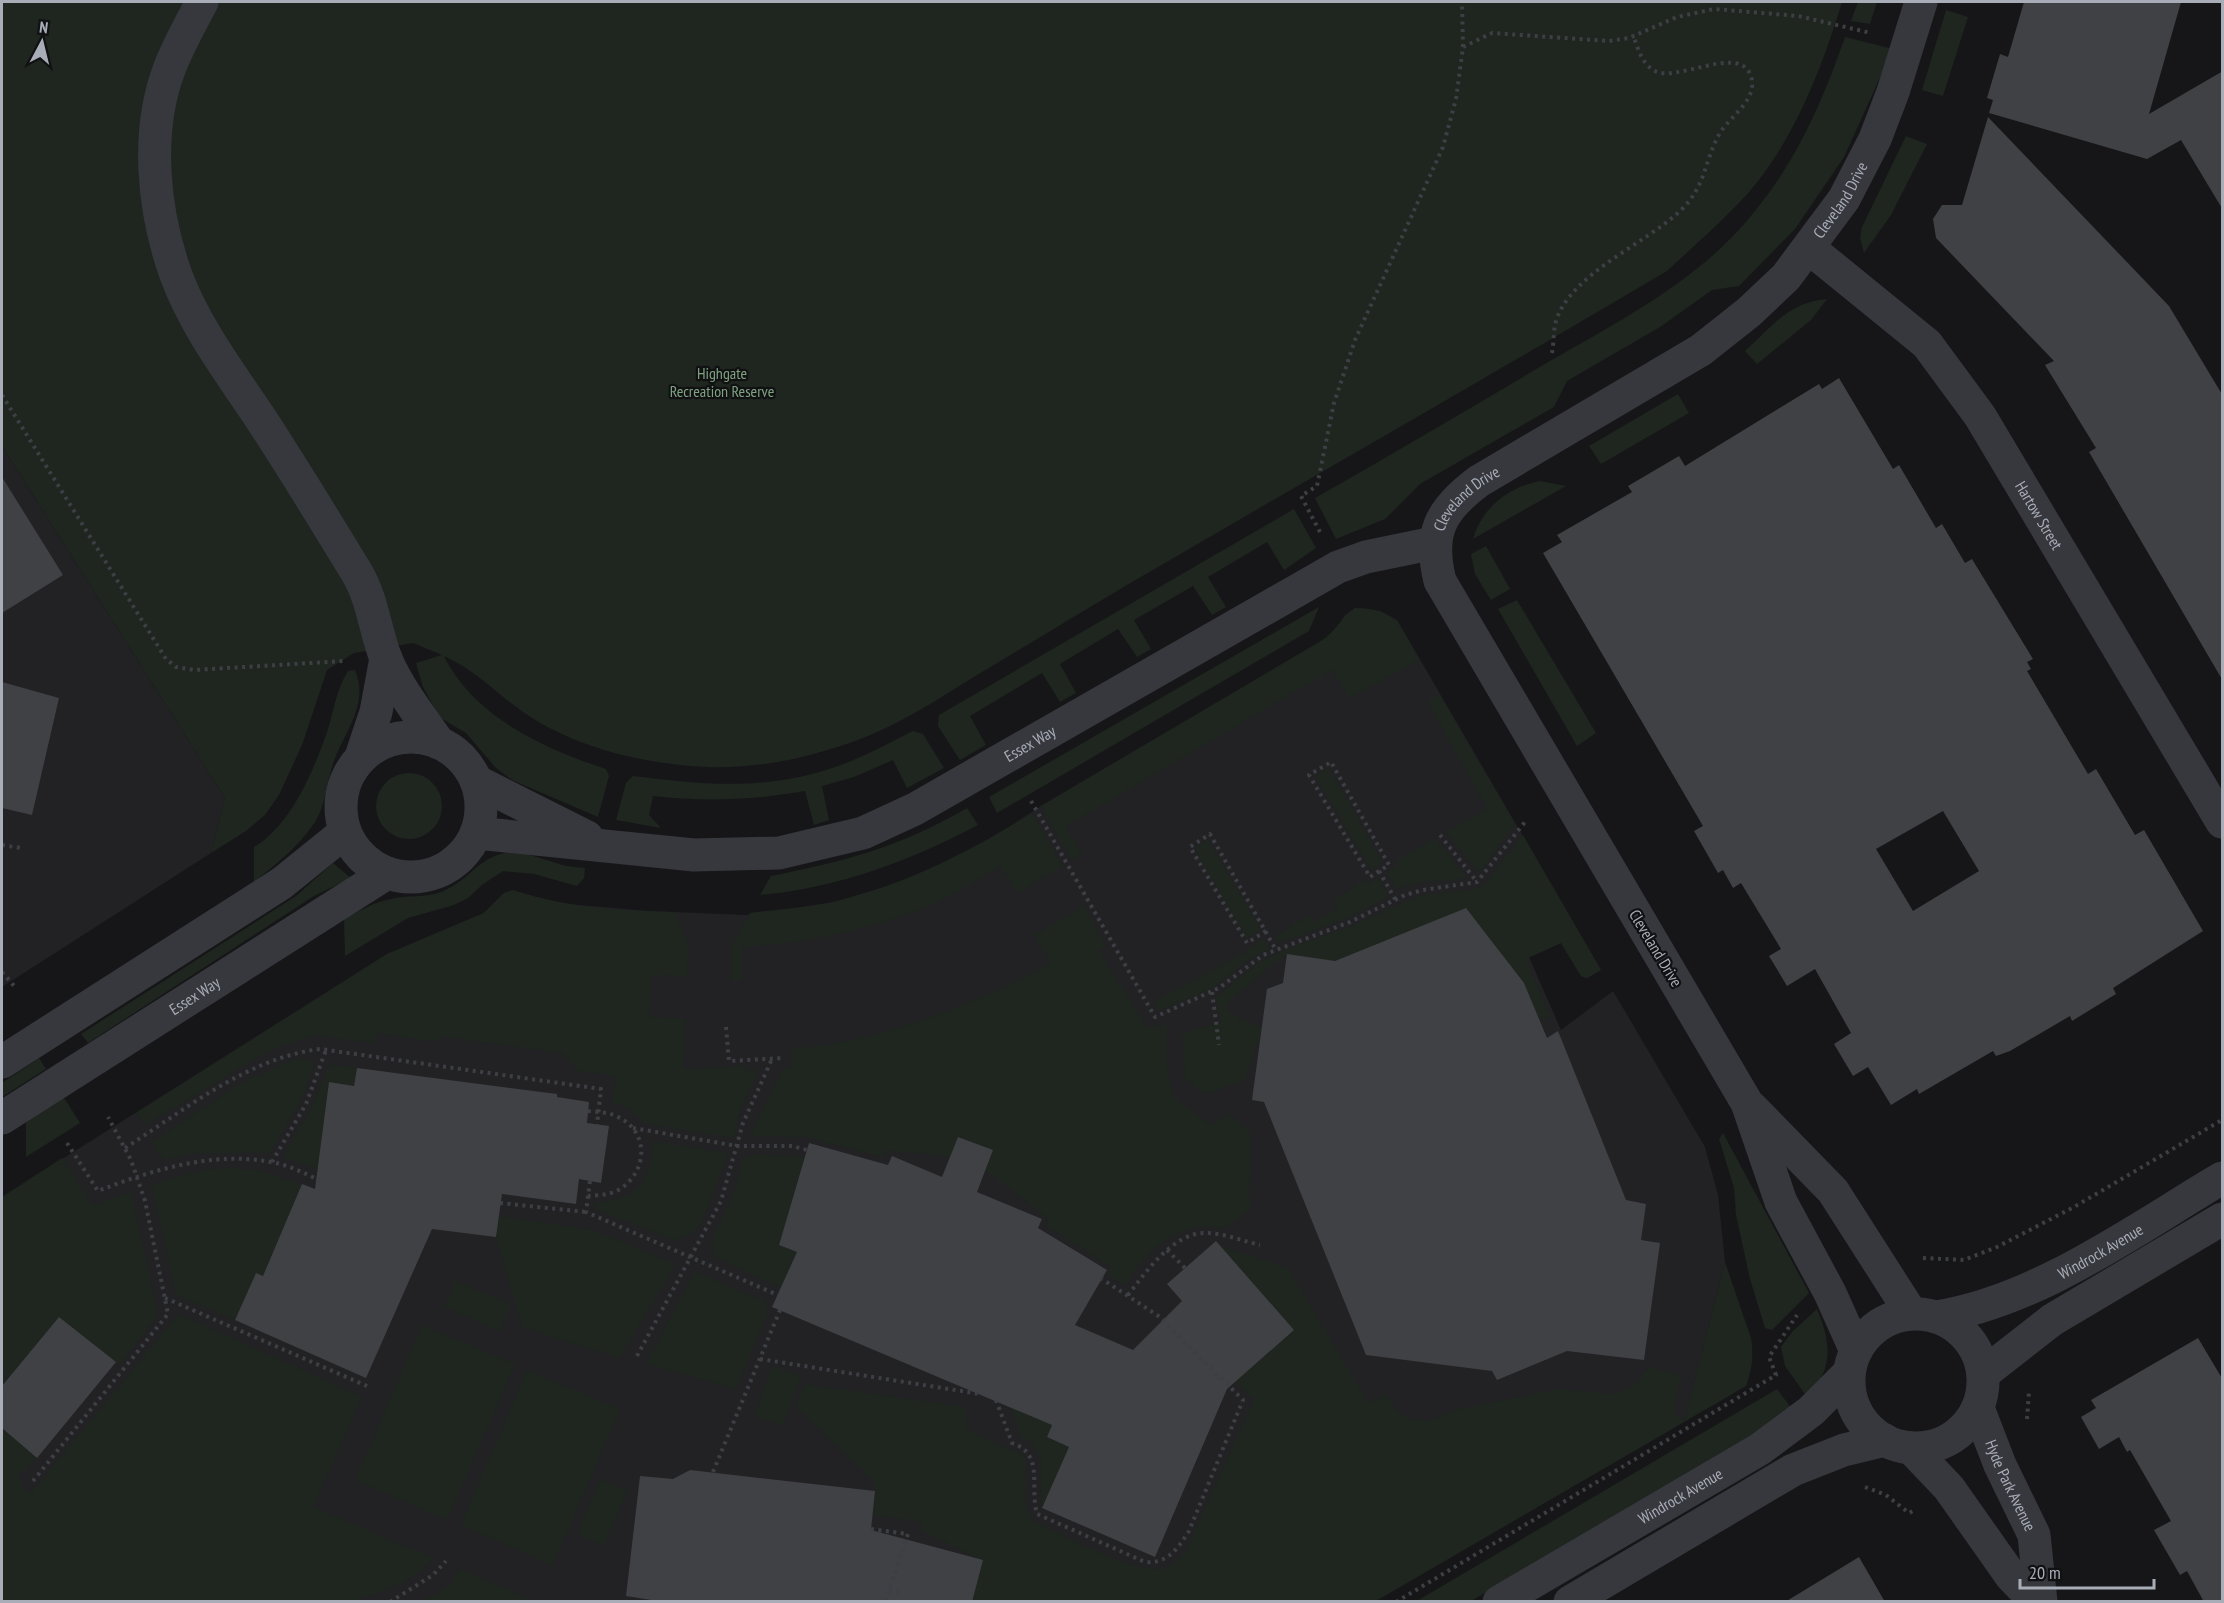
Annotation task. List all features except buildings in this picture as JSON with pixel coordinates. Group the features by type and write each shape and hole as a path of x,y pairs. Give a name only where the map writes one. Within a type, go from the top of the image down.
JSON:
{"street":[{"path":"202,2 170,68 159,110 155,163 161,219 177,276 208,338 283,453 359,577 371,606 386,658 408,699 439,743"},
{"name":"Cleveland Drive","path":"1852,1362 1830,1293 1781,1202 1747,1103 1440,581 1434,543 1440,521 1456,499 1513,460 1701,350 1749,312 1785,277 1844,199 1875,139 1921,2"},
{"name":"Hartow Street","path":"1809,248 1927,344 1956,380 1980,416 2223,822"},
{"name":"Essex Way","path":"476,833 694,855 779,853 863,833 915,809 1338,567 1366,557 1434,543"},
{"path":"361,757 376,712 386,658"},
{"name":"Essex Way","path":"419,737 439,743 455,752 467,765 476,781 481,816 476,833 465,852 449,865 430,874 408,877 387,873 362,857 345,832 340,813 342,792 349,773 361,757 378,744 398,738 419,737"},
{"name":"Essex Way","path":"476,781 602,845"},
{"path":"2,1062 282,883 345,832"},
{"name":"Essex Way","path":"2,1118 387,873"},
{"name":"Cleveland Drive","path":"1747,1103 1833,1191 1879,1266 1924,1315"},
{"name":"Windrock Avenue","path":"1924,1315 1968,1312 2043,1284 2223,1178"},
{"path":"1983,1374 2052,1320 2223,1220"},
{"path":"1924,1315 1954,1325 1971,1341 1983,1374 1983,1391 1978,1408 1967,1425 1951,1438 1932,1446 1898,1444 1873,1433 1859,1417 1850,1396 1852,1362 1869,1332 1888,1319 1924,1315"},
{"name":"Windrock Avenue","path":"1499,1602 1760,1449 1811,1411 1852,1362"},
{"name":"Hyde Park Avenue","path":"1978,1408 2000,1465 2034,1535 2038,1602"},
{"name":"Windrock Avenue","path":"1570,1602 1793,1470 1844,1450 1898,1444"},
{"name":"Hyde Park Avenue","path":"1898,1444 1949,1488 2011,1576 2038,1602"}],"path":[{"path":"1338,567 1301,496 1317,486 1334,403 1355,340 1443,147 1456,99 1463,47 1462,2"},
{"path":"1463,47 1492,33 1609,41 1633,35 1677,17 1714,9 1798,16 1909,42"},
{"path":"1552,353 1556,321 1568,299 1587,280 1681,210 1701,186 1722,129 1737,116 1748,100 1751,84 1749,73 1740,65 1724,63 1670,73 1654,71 1641,58 1633,35"},
{"path":"2,395 166,659 176,667 194,670 386,658"},
{"path":"1331,762 1389,865 1379,871 1370,876 1309,775 1331,762"},
{"path":"1031,801 1155,1017 1212,992 1250,963 1276,950 1350,922 1395,899 1422,890 1477,882 1525,822"},
{"path":"1266,931 1246,943 1190,847 1210,834 1266,931 1276,950"},
{"path":"1440,835 1477,882"},
{"path":"2,845 21,848"},
{"path":"1379,871 1395,899"},
{"path":"2,972 15,987"},
{"path":"1212,992 1219,1045"},
{"path":"726,1027 729,1061 784,1058"},
{"path":"272,1162 306,1104 326,1050"},
{"path":"125,1148 264,1062 292,1052 326,1050 601,1089 597,1125"},
{"path":"637,1356 721,1201 754,1095 772,1059"},
{"path":"588,1111 614,1115 638,1133 642,1147 640,1166 633,1179 619,1191 588,1196"},
{"path":"33,1481 168,1314 145,1202 125,1148 108,1117"},
{"path":"1879,1266 1898,1257 1964,1260 1997,1247 2074,1207 2223,1120"},
{"path":"633,1128 737,1146 792,1146 807,1150"},
{"path":"67,1143 98,1191 137,1176 213,1160 244,1159 272,1162 323,1182"},
{"path":"586,1212 590,1181"},
{"path":"500,1203 586,1212 778,1295"},
{"path":"1128,1295 1151,1265 1167,1250 1204,1233 1260,1245"},
{"path":"1167,1250 1185,1268"},
{"path":"996,1400 1012,1443 1025,1447 1031,1455 1033,1500 1037,1514 1145,1562 1155,1563 1177,1549 1189,1531 1243,1400 1160,1317 1102,1279"},
{"path":"1396,1602 1776,1375 1769,1357 1778,1341 1797,1314 1830,1293"},
{"path":"164,1298 367,1386"},
{"path":"713,1472 780,1310"},
{"path":"760,1359 980,1394"},
{"path":"871,1530 908,1534 885,1602"},
{"path":"390,1602 433,1575 446,1561"},
{"path":"889,1590 901,1593"}],"shaded area":[{"path":"2,446 225,798 211,853 2,987"},
{"path":"1355,608 1380,611 1397,620 1601,970 1587,978 1581,976 1561,943 1529,957 1561,1030 1613,991 1705,1147 1718,1195 1725,1262 1684,1422 1375,1601 2,1602 2,1197 387,954 484,913 504,893 513,890 545,901 567,904 649,911 747,915 835,902 910,879 987,841 1041,806 1331,635 1345,615"}],"green space":[{"name":"Highgate Recreation Reserve","path":"2,2 1842,2 1816,77 1781,148 1740,202 1667,271 1127,585 905,718 844,745 766,764 707,767 659,762 611,752 543,725 476,675 444,656 457,678 473,697 513,728 536,741 606,769 609,776 598,817 512,780 496,768 466,733 439,717 423,687 416,663 442,655 413,643 354,653 327,670 302,745 279,795 265,815 246,831 211,853 225,798 2,446"},
{"path":"1858,2 1877,2 1870,24 1851,21"},
{"path":"1946,10 1968,17 1943,96 1922,90"},
{"path":"1845,37 1893,49 1844,157 1795,229 1739,286 1712,290 1660,327 1567,381 1554,407 1420,484 1385,519 1336,539 1315,498 1654,300 1724,245 1762,202 1792,158 1816,111"},
{"path":"1906,136 1927,144 1891,215 1864,253 1860,238 1862,227"},
{"path":"1827,299 1811,320 1757,364 1745,351 1791,310 1813,301"},
{"path":"1678,394 1689,413 1601,464 1589,446"},
{"path":"1540,481 1566,486 1473,539 1483,518 1498,501 1517,488"},
{"path":"1294,509 1316,548 1284,570 1267,542 1208,577 1226,607 1212,615 1193,586 1134,620 1151,649 1137,657 1118,629 1060,664 1076,693 1060,702 1042,673 970,716 986,745 960,760 938,726 939,715"},
{"path":"1486,546 1510,589 1491,600 1475,574 1471,554"},
{"path":"1517,600 1596,733 1577,746 1498,609"},
{"path":"1319,607 1309,631 997,813 989,797"},
{"path":"1355,608 1380,611 1389,616 1402,629 1419,660 1350,698 1332,670 1066,826 1082,854 1071,860 1041,806 1321,641"},
{"path":"355,670 359,683 357,707 337,752 317,818 293,849 254,882 254,847 279,825 299,796 321,748 341,686 348,671"},
{"path":"1439,694 1515,824 1479,873 1446,832 1487,809 1427,701"},
{"path":"913,731 923,734 944,768 907,788 893,760 854,777 822,786 829,820 814,825 805,791 729,799 653,796 649,815 661,828 616,820 626,783 633,776 686,782 736,784 786,779 812,774 848,762"},
{"path":"1329,768 1383,863 1372,871 1315,776"},
{"path":"402,773 416,773 428,778 437,787 442,806 440,819 433,830 416,839 402,839 390,834 381,825 376,813 376,799 381,787 390,778"},
{"path":"967,808 978,825 900,861 817,886 760,895 771,876 824,865 872,851 919,833"},
{"path":"1032,813 1062,866 1018,893 1000,867 937,902 906,915 860,929 812,939 741,947 742,980 732,980 732,944 750,913 826,903 889,885 962,853"},
{"path":"1523,835 1601,970 1587,978 1581,976 1561,943 1526,959 1550,1018 1539,1019 1524,983 1466,909 1335,961 1287,954 1233,996 1226,1008 1236,1017 1262,1028 1260,1043 1256,1044 1245,1080 1205,1095 1185,1079 1182,1033 1221,1023 1216,997 1258,963 1287,949 1350,927 1417,896 1476,889 1485,884"},
{"path":"1435,838 1467,878 1418,883 1397,889 1386,873 1397,867 1394,862"},
{"path":"1208,840 1261,930 1247,939 1194,848"},
{"path":"517,851 566,866 585,868 584,878 577,886 534,874 503,871 468,898 454,905 408,918 345,956 344,919 385,900 441,892 492,857"},
{"path":"333,863 351,878 314,896 88,1043 81,1034 296,896"},
{"path":"1378,878 1389,896 1348,918 1279,943 1275,936 1308,916 1314,922 1338,908 1334,900 1366,879 1369,883"},
{"path":"513,890 532,896 592,907 674,912 689,944 687,976 652,975 649,1017 685,1019 684,1069 746,1066 747,1071 758,1070 740,1111 734,1138 646,1124 628,1108 611,1102 616,1076 578,1071 562,1053 444,1037 434,1042 379,1033 372,1043 314,1035 266,1052 146,1125 136,1113 387,954 484,913 504,893"},
{"path":"1084,906 1106,946 1099,951 1147,1027 1167,1023 1167,1068 1173,1096 1210,1125 1229,1113 1251,1133 1249,1201 1253,1207 1225,1228 1192,1229 1166,1240 1155,1248 1125,1285 1108,1276 1111,1267 1046,1226 1049,1219 985,1170 992,1150 958,1137 950,1157 887,1150 883,1157 805,1137 754,1136 752,1130 784,1068 793,1067 791,1049 826,1045 893,1030 958,1007 1020,979 1051,963 1034,935"},
{"path":"1264,939 1271,948 1248,960 1211,989 1158,1011 1153,1002 1246,952 1245,950"},
{"path":"39,1058 46,1069 2,1097 2,1083"},
{"path":"295,1059 315,1061 304,1094 270,1153 195,1153 163,1160 152,1142 241,1083"},
{"path":"330,1064 357,1068 354,1086 329,1082 321,1144 322,1170 283,1157 310,1111"},
{"path":"63,1096 80,1123 26,1157 26,1119"},
{"path":"1723,1133 1809,1293 1772,1330 1765,1328 1750,1279 1736,1215 1734,1188 1719,1139"},
{"path":"653,1141 728,1153 703,1219 693,1233 674,1240 596,1209 596,1203 621,1198 639,1186 650,1166"},
{"path":"760,1154 805,1157 779,1245 797,1252 781,1288 715,1257 712,1245 715,1233 733,1196 742,1162 748,1156"},
{"path":"62,1158 93,1206 131,1192 158,1315 119,1365 59,1317 2,1386 2,1197"},
{"path":"229,1168 256,1170 302,1184 266,1269 294,1290 256,1273 235,1320 176,1295 152,1184 203,1170"},
{"path":"499,1216 593,1230 676,1264 619,1358 522,1327 496,1237"},
{"path":"1220,1246 1288,1268 1368,1403 1386,1395 1400,1414 1414,1420 1431,1420 1454,1410 1559,1389 1616,1394 1633,1386 1649,1367 1681,1375 1673,1411 1684,1421 1725,1262 1751,1338 1750,1374 1746,1386 1376,1601 972,1601 982,1560 922,1531 922,1522 873,1515 875,1482 796,1407 804,1384 966,1407 967,1430 1025,1456 1026,1506 1033,1520 1121,1561 1140,1567 1157,1569 1169,1567 1186,1551 1254,1400 1217,1361 1246,1373 1294,1330"},
{"path":"695,1272 764,1301 768,1312 736,1389 646,1364"},
{"path":"455,1281 511,1304 500,1331 444,1307"},
{"path":"1817,1309 1827,1344 1826,1366 1816,1387 1807,1397 1785,1366 1781,1347 1792,1332"},
{"path":"179,1314 362,1397 313,1507 433,1558 425,1567 395,1586 349,1601 2,1601 2,1428 37,1458 17,1477 29,1495"},
{"path":"422,1325 515,1364 447,1520 355,1480"},
{"path":"772,1366 801,1376 783,1426 754,1416"},
{"path":"527,1370 620,1409 553,1565 461,1525"},
{"path":"1777,1389 1792,1409 1753,1437 1471,1601 1415,1602"},
{"path":"1012,1408 1053,1422 1047,1437 1069,1447 1042,1508 1040,1457 1031,1441 1022,1438"},
{"path":"600,1479 627,1491 604,1545 577,1534"},
{"path":"460,1569 532,1601 424,1601 450,1585"}]}
